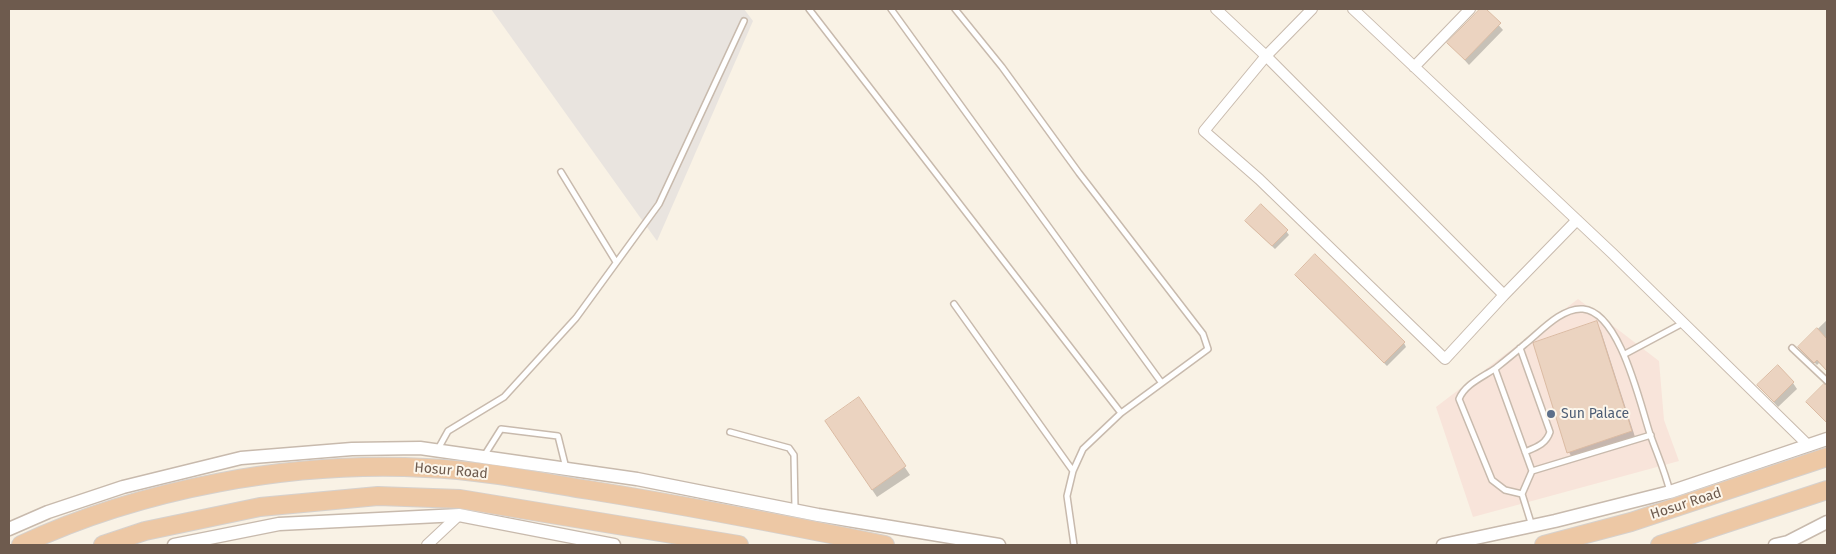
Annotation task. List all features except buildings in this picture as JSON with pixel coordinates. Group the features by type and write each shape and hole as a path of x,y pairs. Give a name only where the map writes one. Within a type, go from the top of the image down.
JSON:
{"highway":[{"name":"Hosur Road","path":"1544,545 1631,522 1827,457"},
{"name":"Hosur Road","path":"21,545 95,515 191,489 266,476 350,467 427,468 503,476 714,511 885,545"},
{"path":"1660,545 1827,490"},
{"name":"Hosur Road","path":"102,545 145,531 260,507 378,496 469,501 739,545"}],"street":[{"path":"1216,9 1266,56 1504,295"},
{"path":"1312,9 1266,56 1204,131 1259,179 1444,359 1577,220"},
{"path":"1353,9 1577,220 1809,446"},
{"path":"1414,67 1470,9"},
{"path":"1443,545 1532,526 1670,492 1827,439"},
{"path":"9,529 48,512 123,487 241,458 352,449 438,449 638,479 795,510 999,545"},
{"path":"427,545 459,516"},
{"path":"174,545 279,524 459,516 614,545"},
{"path":"1775,545 1788,542 1827,522"}],"lane":[{"path":"809,9 1121,413"},
{"path":"891,9 1161,382"},
{"path":"955,9 1002,67 1079,173 1203,334 1208,350 1161,382 1121,413 1083,449 1073,471 1067,496 1074,545"},
{"path":"438,449 448,431 504,397 576,318 659,204 744,21"},
{"path":"561,172 616,262"},
{"path":"954,304 1073,471"},
{"path":"1522,494 1505,490 1492,480 1459,399 1461,393 1471,384 1495,369 1570,310 1581,309 1593,311 1607,326 1625,354 1651,435 1662,462 1670,492"},
{"path":"1625,354 1684,323"},
{"path":"1520,348 1550,432 1548,439 1540,446 1525,452"},
{"path":"1792,348 1827,381"},
{"path":"1495,369 1532,471 1522,494 1532,526"},
{"path":"484,456 501,429 558,436 566,468"},
{"path":"730,432 789,448 794,456 795,510"},
{"path":"1532,471 1651,435"}],"shaded area":[{"path":"491,9 744,9 753,21 657,241"},
{"name":"Sun Palace","path":"1578,299 1659,361 1664,420 1679,461 1473,517 1436,407"}],"place":[{"name":"Sun Palace","path":"1551,414"}]}
